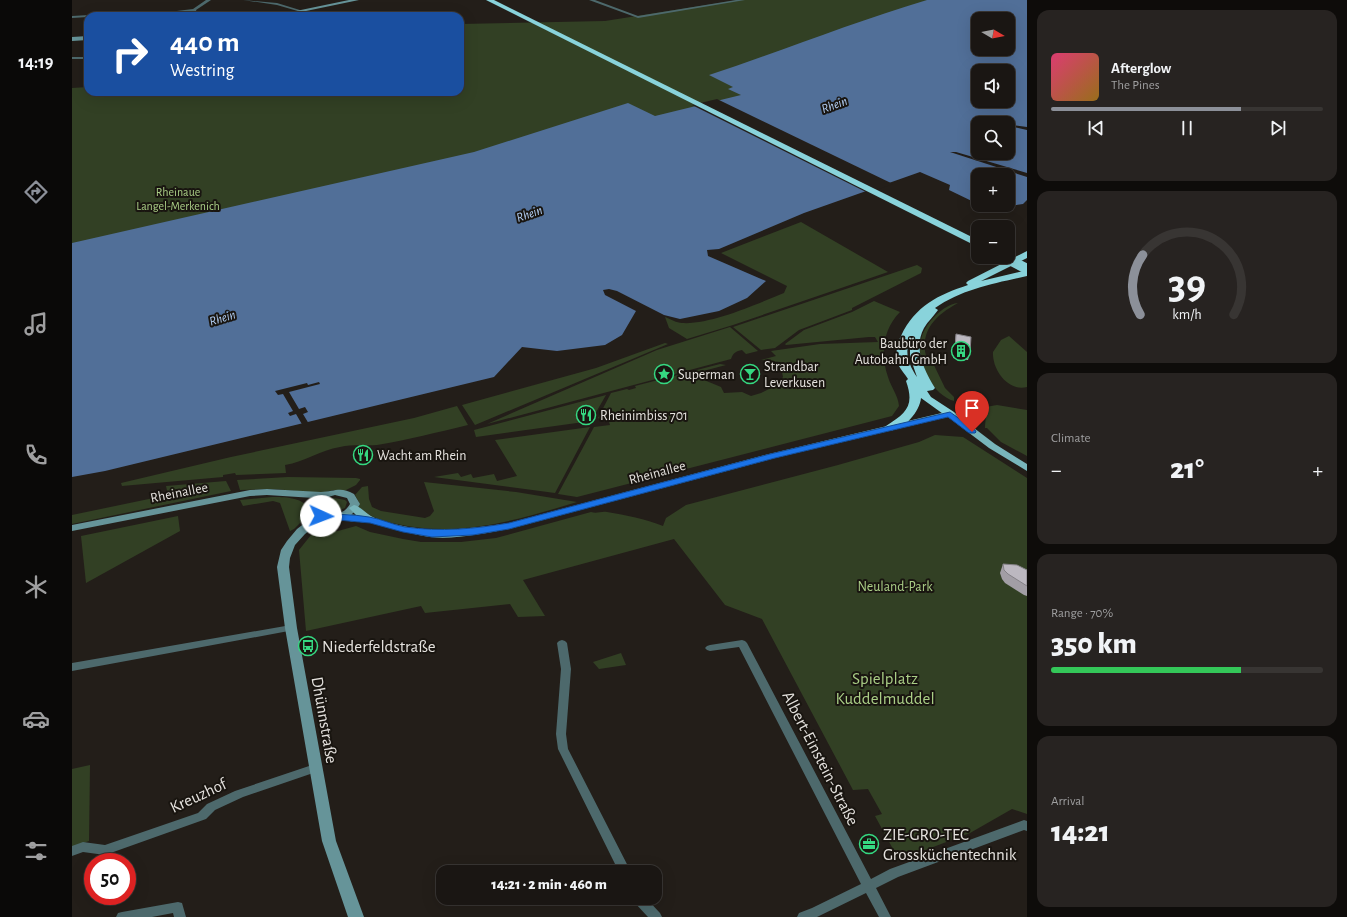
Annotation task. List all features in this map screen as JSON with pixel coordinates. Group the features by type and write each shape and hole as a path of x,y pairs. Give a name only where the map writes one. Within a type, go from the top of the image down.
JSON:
{"highway":[{"path":"489,0 971,241"},
{"path":"497,0 971,233"},
{"path":"1015,254 1027,260"},
{"path":"890,428 903,420 914,405 916,395 902,357 902,346 906,330 916,317 923,310 940,299 1027,254"},
{"path":"1015,263 1027,269"},
{"path":"940,299 1027,273"},
{"path":"950,414 928,387 917,363 913,350 920,325 927,316 944,302 982,288 1027,277"},
{"path":"908,372 916,381 927,399 950,414"}],"main road":[{"path":"294,12 357,0"},
{"path":"72,39 84,38"},
{"path":"950,414 992,446 1027,468"},
{"name":"Rheinallee","path":"321,516 334,518 341,516 371,520 403,529 432,534 473,532 502,527 773,456 950,414"},
{"name":"Rheinallee","path":"72,528 250,493 267,492 323,496 335,492 347,494 355,501 354,508 371,520"},
{"name":"Rheinallee","path":"293,494 315,503"},
{"path":"321,516 314,510 315,503 323,496"},
{"path":"341,516 349,513 354,508"},
{"name":"Dhünnstraße","path":"321,516 296,535 290,543 283,560 291,628 329,841 356,917"}],"street":[{"path":"175,12 194,10 209,0"},
{"path":"245,0 277,4 301,11"},
{"path":"591,0 638,17 743,0"},
{"path":"72,17 84,16"},
{"path":"72,58 84,58"},
{"path":"72,667 291,628"},
{"path":"562,643 566,669 561,734 564,749 622,865"},
{"name":"Albert-Einstein-Straße","path":"710,648 742,643 885,917"},
{"name":"Kreuzhof","path":"72,851 83,847 104,850 202,816 211,807 239,794 315,768"},
{"path":"803,917 894,873 1024,825 1027,826"},
{"path":"645,905 656,917"},
{"path":"122,917 178,907 180,917"}],"green space":[{"name":"Rheinaue Langel-Merkenich","path":"738,0 1027,0 1015,12 971,12 971,51 72,334 72,88 84,87 84,96 464,96 464,24 605,21"},
{"path":"801,222 888,272 733,325 687,339 669,328 665,317 680,323 706,321 761,303 784,293 787,286 721,253"},
{"path":"917,265 922,268 921,273 852,308 852,310 799,330 775,348 761,350 733,327"},
{"path":"874,301 900,312 890,326 884,351 884,360 889,381 899,406 892,416 577,497 558,494 594,427 610,425 609,422 666,418 665,415 600,419 598,418 611,393 627,389 629,390 636,388 635,386 720,364 726,365 707,370 710,374 704,380 721,387 724,393 742,392 751,396 761,393 777,385 783,377 782,372 788,370 780,362 761,360 776,356 771,351 820,344 878,342 875,337 869,337 785,344 804,330 852,312"},
{"path":"958,303 937,318 932,324 925,338 926,356 931,359 945,388 954,397 954,401 940,393 929,380 920,355 920,342 927,325 933,318 946,307"},
{"path":"730,327 758,351 746,354 740,350 734,354 731,359 487,424 657,350"},
{"path":"1009,336 1027,352 1027,387 1020,388 1008,383 1002,378 995,366 993,352 1001,340"},
{"path":"665,343 668,344 475,425 462,405 596,368"},
{"path":"606,395 591,421 476,437 474,430"},
{"path":"997,405 1027,410 1027,456 1001,442 987,428 985,428 985,415 983,410 980,408"},
{"path":"457,406 468,425 389,443 333,449 285,465 286,473 236,475 235,473 223,475 223,477 122,486 121,483 231,457 414,418"},
{"path":"590,427 555,493 434,477 458,473 461,477 471,474 473,478 494,474 497,481 517,476 495,440"},
{"name":"Neuland-Park","path":"935,435 963,437 1027,478 1027,814 1012,809 970,833 899,860 875,816 882,814 868,789 853,790 762,619 725,605 674,539 523,580 545,616 518,617 510,604 425,613 421,606 306,631 299,550 315,530 324,532 338,531 356,526 370,532 421,542 461,542 496,538 591,512 621,514 663,526 666,518 686,505 838,465 919,442"},
{"path":"288,477 356,478 360,480 356,485 344,491 333,490 321,493 274,489 240,490 237,480"},
{"path":"226,481 231,491 72,524 72,515 168,495 166,486"},
{"path":"424,482 516,492 577,502 510,521 466,528 443,529 420,528 397,524 371,516 358,506 359,502 355,495 362,487 368,486 369,499 372,507 381,511 425,518 430,516 434,511"},
{"path":"272,497 292,498 306,504 309,508 308,515 290,531 280,503 273,501 243,506 240,500"},
{"path":"334,498 345,500 347,502 345,508 338,511 327,509 325,507 327,501"},
{"path":"178,516 180,531 86,583 81,536"},
{"path":"621,653 626,665 599,669 593,662"},
{"path":"90,765 89,841 72,847 72,769"}],"water":[{"name":"Rhein","path":"927,0 1027,0 1027,127 1015,125 1015,116 971,116 971,156 956,152 950,152 999,168 971,168 971,201 949,190 950,185 920,172 804,213 719,249 707,250 708,256 766,281 747,298 719,311 680,319 664,315 617,291 609,289 603,290 605,295 636,311 622,335 605,345 557,351 522,347 494,377 105,471 72,477 72,243 474,152 628,103 655,116 741,95 728,89 733,87 709,75"},
{"path":"1015,127 1027,130 1027,173 1015,169 1015,168 983,160 1015,160"},
{"path":"1015,173 1027,177 1027,200 1023,204 1015,205"}],"pier":[{"path":"717,99 893,184 868,193 692,105"},
{"path":"319,382 320,384 289,392 299,409 305,407 308,412 303,414 309,424 303,426 296,414 290,416 288,413 293,411 283,394 278,395 275,391 307,383 308,385"}],"building":[{"path":"956,334 971,337 970,352 955,350"},
{"path":"1003,564 1017,565 1027,570 1027,586 1008,574 1004,570"}],"place":[{"name":"Baubüro der Autobahn GmbH","path":"961,351"},
{"name":"Superman","path":"664,374"},
{"name":"Strandbar Leverkusen","path":"750,374"},
{"name":"Rheinimbiss 701","path":"586,415"},
{"name":"Wacht am Rhein","path":"363,455"},
{"name":"Niederfeldstraße","path":"308,646"},
{"name":"ZIE-GRO-TEC Grossküchentechnik","path":"869,844"}],"route":[{"path":"321,516 334,518 341,516 371,520 392,527 432,534 473,532 509,526 798,449 835,442 950,414 972,432"}],"park label":[{"name":"Spielplatz Kuddelmuddel","path":"885,688"}]}
